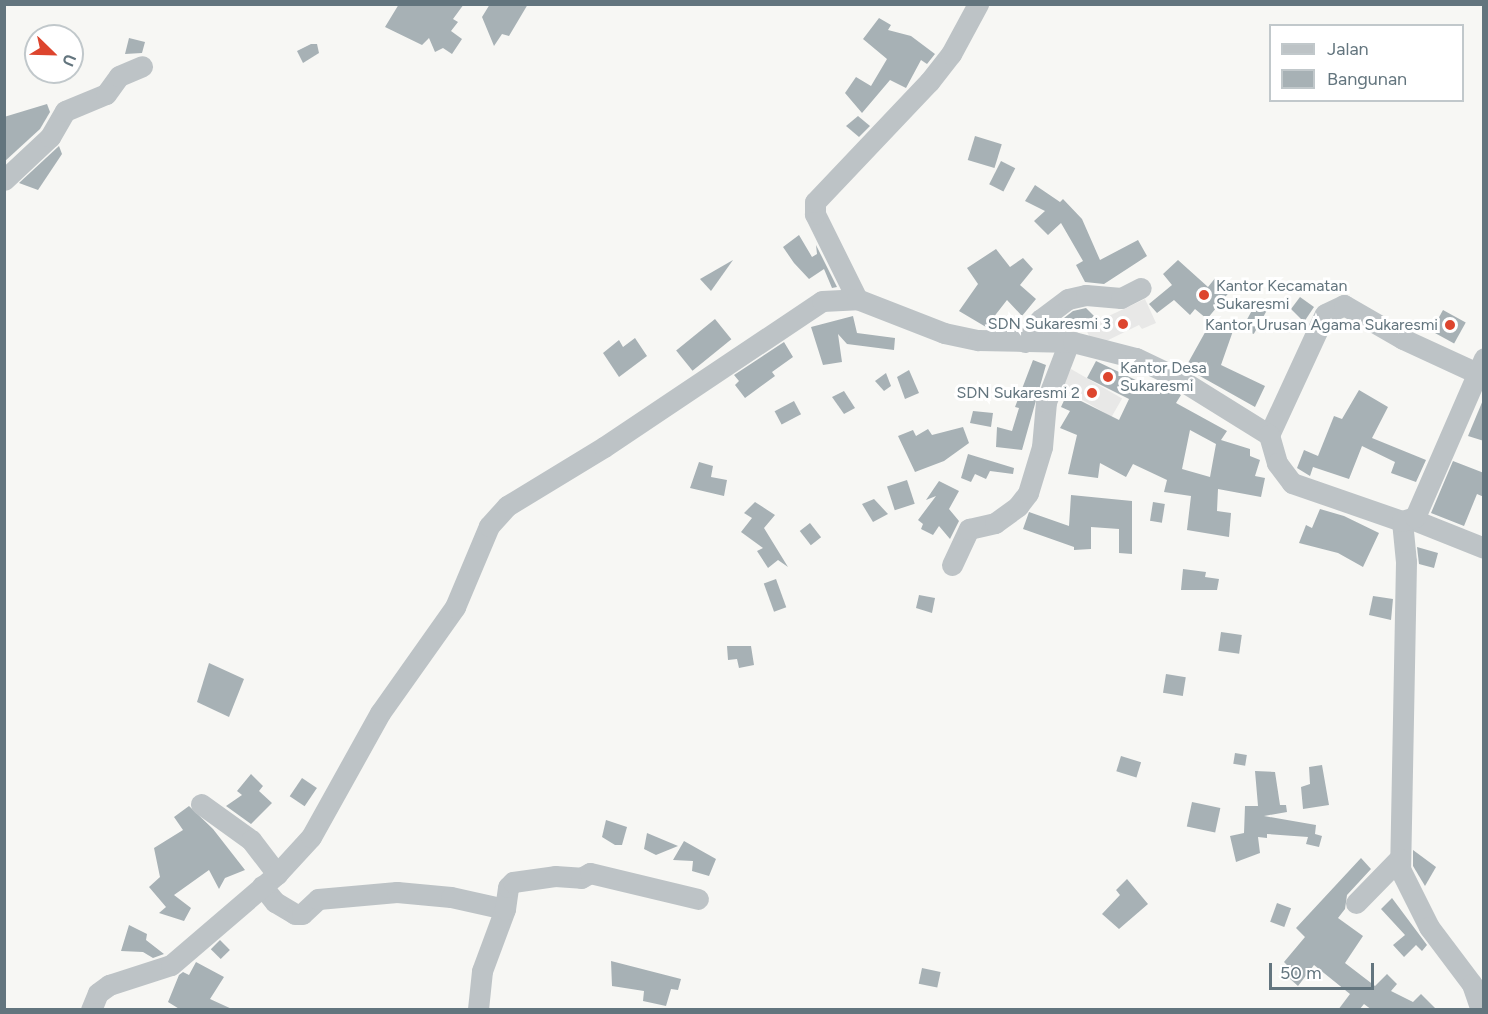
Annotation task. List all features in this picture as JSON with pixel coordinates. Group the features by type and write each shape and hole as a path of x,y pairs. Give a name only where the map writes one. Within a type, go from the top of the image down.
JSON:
{"street":[{"path":"857,299 815,214 815,202 929,82 951,54 978,4"},
{"path":"4,180 50,137 65,111 106,94 119,76 142,66"},
{"path":"1025,342 1040,320 1068,299 1086,295 1122,298 1141,288"},
{"path":"91,1010 98,993 109,985 171,965 270,880 311,837 332,804 380,713 455,607 489,526 507,506 604,447 822,301 857,299 944,333 978,340 1069,342 1126,355 1176,376 1269,435"},
{"path":"1481,1010 1478,981 1408,891 1399,859 1408,520 1480,365 1403,339 1344,305 1325,314 1269,435 1277,463 1292,483 1408,520 1484,549"},
{"path":"952,565 969,529 994,523 1025,498 1037,471 1046,402 1069,342"},
{"path":"201,804 250,840 270,880 280,907 295,914 302,914 318,899 397,892 451,897 505,909"},
{"path":"1356,903 1399,859"},
{"path":"478,1010 482,971 505,909 508,887 516,880 555,876 581,878 590,873 698,899"}],"shaded area":[{"name":"SDN Sukaresmi 3","path":"1145,299 1156,323 1142,329 1139,325 1094,347 1085,327"},
{"name":"SDN Sukaresmi 2","path":"1071,369 1122,399 1112,417 1060,387"}],"building":[{"path":"399,4 464,4 453,19 458,22 451,31 462,39 452,54 443,48 435,52 429,38 422,45 385,27"},
{"path":"490,4 528,4 509,36 502,34 494,46 482,17"},
{"path":"879,18 891,25 888,30 911,36 935,54 927,64 921,60 906,88 890,80 862,113 845,93 856,77 871,86 887,59 863,39"},
{"path":"129,38 145,42 142,53 125,54"},
{"path":"311,44 317,44 319,53 303,63 297,51"},
{"path":"47,104 50,112 40,129 4,162 4,117"},
{"path":"858,116 870,126 859,137 846,126"},
{"path":"975,136 1002,144 994,168 968,160"},
{"path":"59,146 62,154 38,190 19,183"},
{"path":"1001,161 1015,168 1003,191 989,184"},
{"path":"1035,185 1060,202 1063,199 1082,219 1100,260 1138,240 1147,256 1104,284 1085,282 1076,265 1083,261 1061,223 1048,235 1034,221 1045,211 1025,201"},
{"path":"799,235 812,257 817,254 816,245 837,287 832,288 824,269 809,279 794,263 783,247"},
{"path":"996,249 1010,267 1023,258 1033,269 1020,285 1036,299 1022,316 1007,300 986,327 959,311 978,284 967,268"},
{"path":"733,260 711,291 700,279"},
{"name":"Kantor Kecamatan Sukaresmi","path":"1178,260 1208,287 1216,277 1231,290 1207,319 1195,309 1190,315 1174,300 1157,313 1149,304 1172,285 1163,274"},
{"path":"1300,297 1314,307 1304,322 1291,309"},
{"path":"1255,305 1266,311 1254,334 1242,328"},
{"path":"1086,308 1094,316 1078,330 1059,329 1055,325 1073,311"},
{"name":"Kantor Urusan Agama Sukaresmi","path":"1443,310 1466,323 1454,344 1431,331"},
{"path":"853,316 857,333 895,338 894,350 847,344 838,334 842,362 823,365 811,327"},
{"path":"1213,318 1234,328 1221,365 1265,386 1255,407 1191,371 1194,365 1188,363"},
{"path":"715,319 731,339 693,371 676,350"},
{"path":"635,338 647,356 619,377 603,353 619,340 623,347"},
{"path":"784,342 793,357 772,372 775,376 745,398 735,385 739,381 734,375"},
{"path":"1033,360 1046,365 1022,450 996,447 997,427 1012,431 1019,408 1015,407"},
{"path":"1096,361 1163,393 1170,388 1181,395 1176,403 1227,431 1221,440 1250,449 1250,456 1260,460 1255,476 1265,478 1261,497 1218,489 1217,511 1231,513 1229,537 1187,530 1191,496 1164,492 1167,480 1133,464 1126,477 1100,463 1098,478 1068,474 1077,435 1060,428 1070,411 1061,407 1067,394 1119,420 1129,399 1087,378","holes":["1190,430 1216,444 1210,477 1182,469"]},
{"path":"909,370 919,393 905,399 897,377"},
{"path":"886,373 891,386 884,391 875,381"},
{"path":"1359,390 1388,407 1372,438 1426,460 1416,482 1391,473 1395,462 1362,446 1349,479 1313,467 1310,476 1297,468 1304,450 1318,456 1334,416 1342,419"},
{"path":"844,391 855,408 844,414 832,397"},
{"path":"1484,400 1484,441 1468,436"},
{"path":"794,401 801,414 782,425 775,411"},
{"path":"973,411 993,413 991,427 970,423"},
{"path":"963,427 969,443 944,461 915,472 898,436 913,430 916,436 928,429 932,435"},
{"path":"968,454 1014,468 1013,474 990,471 986,479 975,474 971,482 961,478"},
{"path":"1453,461 1484,473 1484,497 1477,494 1464,526 1431,513"},
{"path":"699,462 713,466 711,477 727,480 724,496 690,488"},
{"path":"907,480 915,504 895,510 887,486"},
{"path":"939,481 959,491 949,509 959,521 950,539 939,526 933,535 921,529 923,524 918,520 936,496 926,500"},
{"path":"1071,495 1132,501 1132,554 1119,553 1119,529 1091,527 1091,549 1074,550 1074,547 1023,529 1029,512 1069,526"},
{"path":"874,499 888,514 873,522 862,504"},
{"path":"755,502 775,515 764,528 788,567 778,560 768,568 757,551 763,548 741,532 752,518 744,513"},
{"path":"1153,502 1165,504 1162,523 1150,521"},
{"path":"1320,509 1344,516 1379,533 1363,567 1338,553 1299,543 1306,525 1312,528"},
{"path":"810,523 821,537 811,545 800,531"},
{"path":"1417,547 1438,553 1434,568 1419,564"},
{"path":"1183,569 1206,572 1205,577 1219,579 1217,590 1181,590"},
{"path":"776,579 786,607 774,612 764,583"},
{"path":"919,595 935,598 932,613 916,608"},
{"path":"1373,596 1393,599 1391,620 1369,615"},
{"path":"1221,632 1242,635 1239,654 1218,651"},
{"path":"727,646 751,646 754,665 739,668 737,659 728,660"},
{"path":"209,663 244,679 229,717 197,702"},
{"path":"1166,674 1186,677 1183,696 1163,693"},
{"path":"1235,753 1247,755 1245,766 1233,764"},
{"path":"1121,756 1141,762 1136,777 1116,771"},
{"path":"1322,765 1329,805 1303,809 1301,787 1310,784 1309,767"},
{"path":"1255,771 1275,772 1280,805 1286,805 1287,812 1264,816 1316,825 1315,834 1322,836 1319,847 1306,844 1308,837 1267,834 1267,838 1258,837 1260,853 1236,862 1230,836 1244,833 1245,806 1258,806"},
{"path":"251,774 263,786 259,791 272,803 251,824 226,806 242,795 237,791"},
{"path":"302,778 317,788 305,806 290,796"},
{"path":"1192,802 1220,808 1215,832 1187,826"},
{"path":"189,806 213,829 245,870 225,878 219,889 209,870 174,895 191,908 184,921 159,913 166,907 149,887 160,877 154,848 183,830 174,817"},
{"path":"606,820 627,827 622,845 615,845 602,837"},
{"path":"647,833 678,846 656,855 644,849"},
{"path":"684,841 716,859 709,876 692,871 693,861 673,860"},
{"path":"1413,850 1436,867 1425,886 1413,866"},
{"path":"1361,858 1371,869 1347,895 1345,909 1338,918 1363,936 1345,963 1375,986 1387,974 1397,984 1391,991 1413,1002 1421,994 1437,1010 1372,1010 1364,1004 1359,1010 1338,1010 1350,994 1314,965 1298,986 1289,978 1294,972 1284,962 1305,937 1296,928"},
{"path":"1127,879 1148,904 1119,929 1102,914 1120,895 1116,890"},
{"path":"1392,898 1427,945 1422,951 1416,945 1404,957 1393,945 1405,935 1381,909"},
{"path":"1277,903 1291,908 1284,927 1270,922"},
{"path":"129,925 147,934 146,940 164,954 153,958 143,952 121,951"},
{"path":"220,940 230,950 221,959 211,949"},
{"path":"611,961 681,979 678,990 671,989 666,1006 643,1001 644,991 612,986"},
{"path":"196,962 224,977 210,999 234,1010 181,1010 168,1002 179,975 183,972 189,975"},
{"path":"922,968 941,972 937,988 919,984"}],"place":[{"name":"Kantor Kecamatan Sukaresmi","path":"1204,295"},
{"name":"SDN Sukaresmi 3","path":"1123,324"},
{"name":"Kantor Urusan Agama Sukaresmi","path":"1450,325"},
{"name":"Kantor Desa Sukaresmi","path":"1108,377"},
{"name":"SDN Sukaresmi 2","path":"1092,393"}]}
